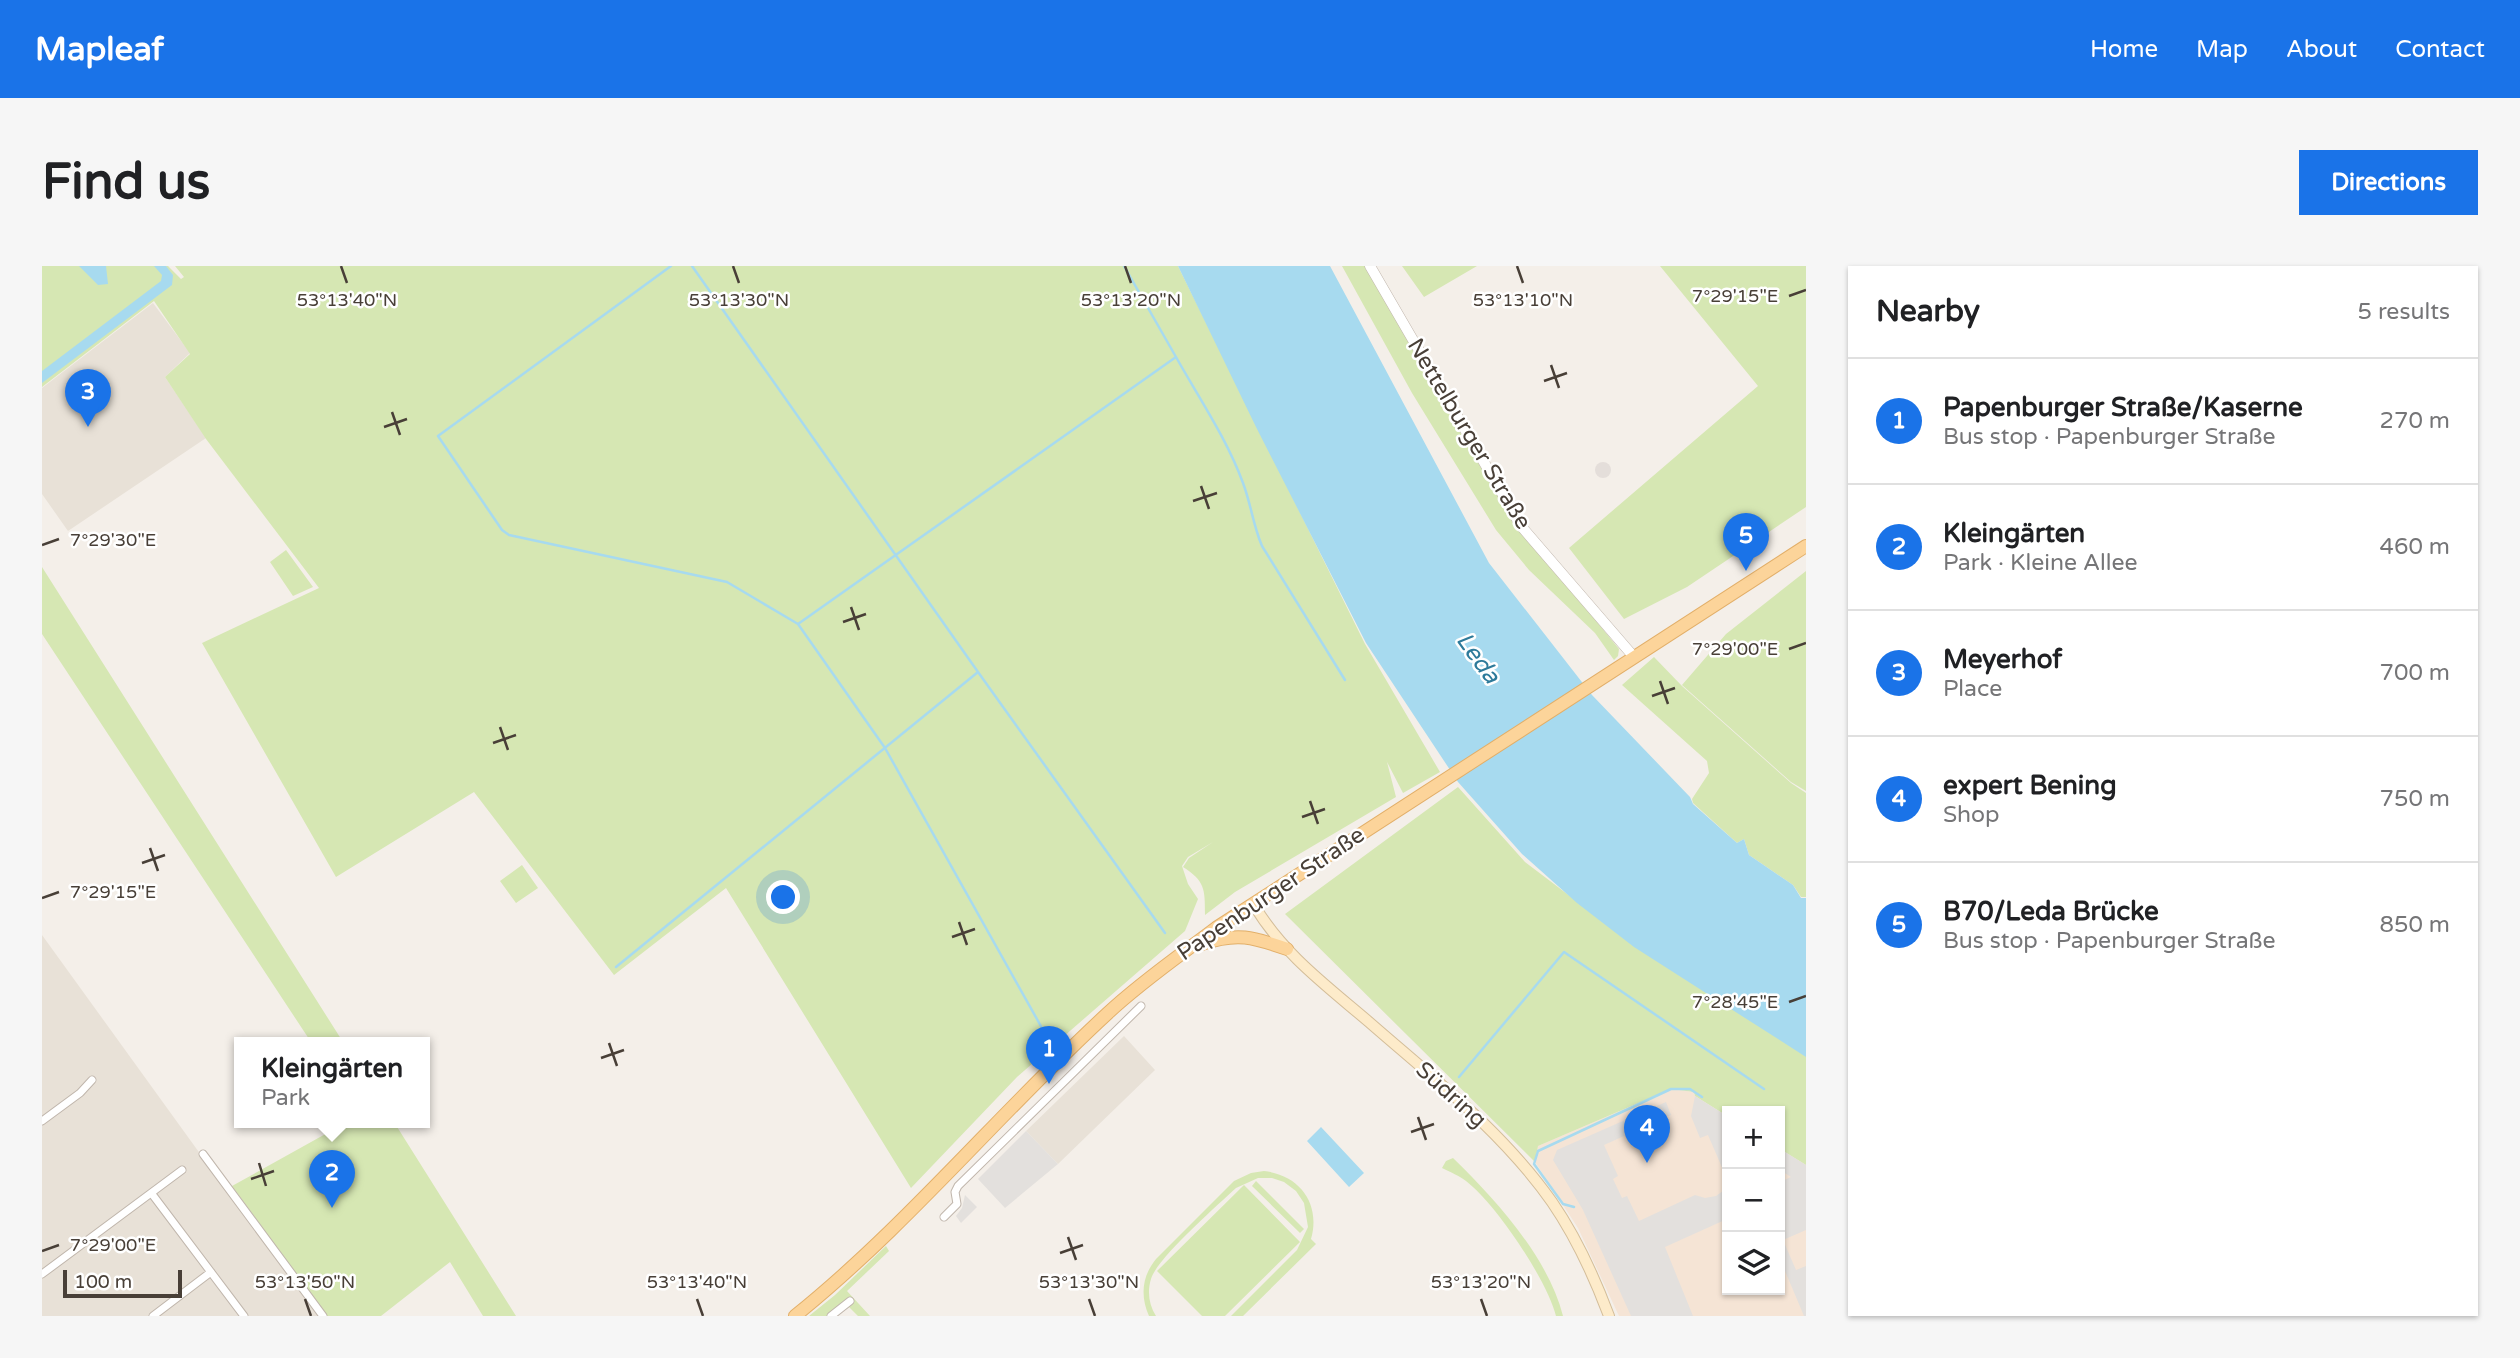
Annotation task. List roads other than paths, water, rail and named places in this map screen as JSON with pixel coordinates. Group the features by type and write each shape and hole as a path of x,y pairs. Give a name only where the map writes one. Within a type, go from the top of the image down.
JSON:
{"main road":[{"name":"Papenburger Straße","path":"795,1316 901,1219 1109,1012 1189,949 1806,546"},
{"name":"Südring","path":"1254,905 1287,949 1319,981 1510,1149 1553,1203 1570,1232 1609,1316"},
{"path":"1189,949 1227,936 1239,935 1287,949"}],"street":[{"name":"Nettelburger Straße","path":"1370,266 1521,526 1634,657"},
{"path":"944,1217 957,1204 958,1186 1141,1006"},
{"path":"42,1121 80,1094 92,1080"},
{"path":"203,1154 323,1316"},
{"path":"42,1274 182,1170"},
{"path":"152,1194 244,1316"},
{"path":"153,1316 211,1272"},
{"path":"831,1316 850,1301"}],"water":[{"path":"79,266 106,266 108,284 98,285"},
{"path":"154,266 166,266 173,275 172,285 42,383 42,371 161,281 162,275"},
{"name":"Leda","path":"1178,266 1330,266 1489,563 1592,695 1690,797 1693,804 1737,843 1744,839 1749,855 1793,885 1801,898 1806,898 1806,1057 1634,947 1577,903 1522,854 1458,782 1366,643"},
{"path":"1321,1127 1364,1173 1349,1187 1307,1141"}],"waterway":[{"path":"671,266 438,436 502,530 509,535 727,582 798,624 885,748 1047,1037"},
{"path":"616,967 978,672 692,266"},
{"path":"1124,266 1176,357"},
{"path":"798,624 1176,357 1221,435 1236,467 1262,546 1345,680"},
{"path":"978,672 1165,933"},
{"path":"1459,1077 1564,952 1764,1089"},
{"path":"1574,1207 1563,1204 1534,1164 1538,1151 1671,1089 1690,1089 1702,1097"}],"place":[{"name":"Meyerhof","path":"88,427"},
{"name":"B70/Leda Brücke","path":"1746,571"},
{"name":"Papenburger Straße/Kaserne","path":"1049,1084"},
{"name":"expert Bening","path":"1647,1163"},
{"name":"Kleingärten","path":"332,1208"}]}
